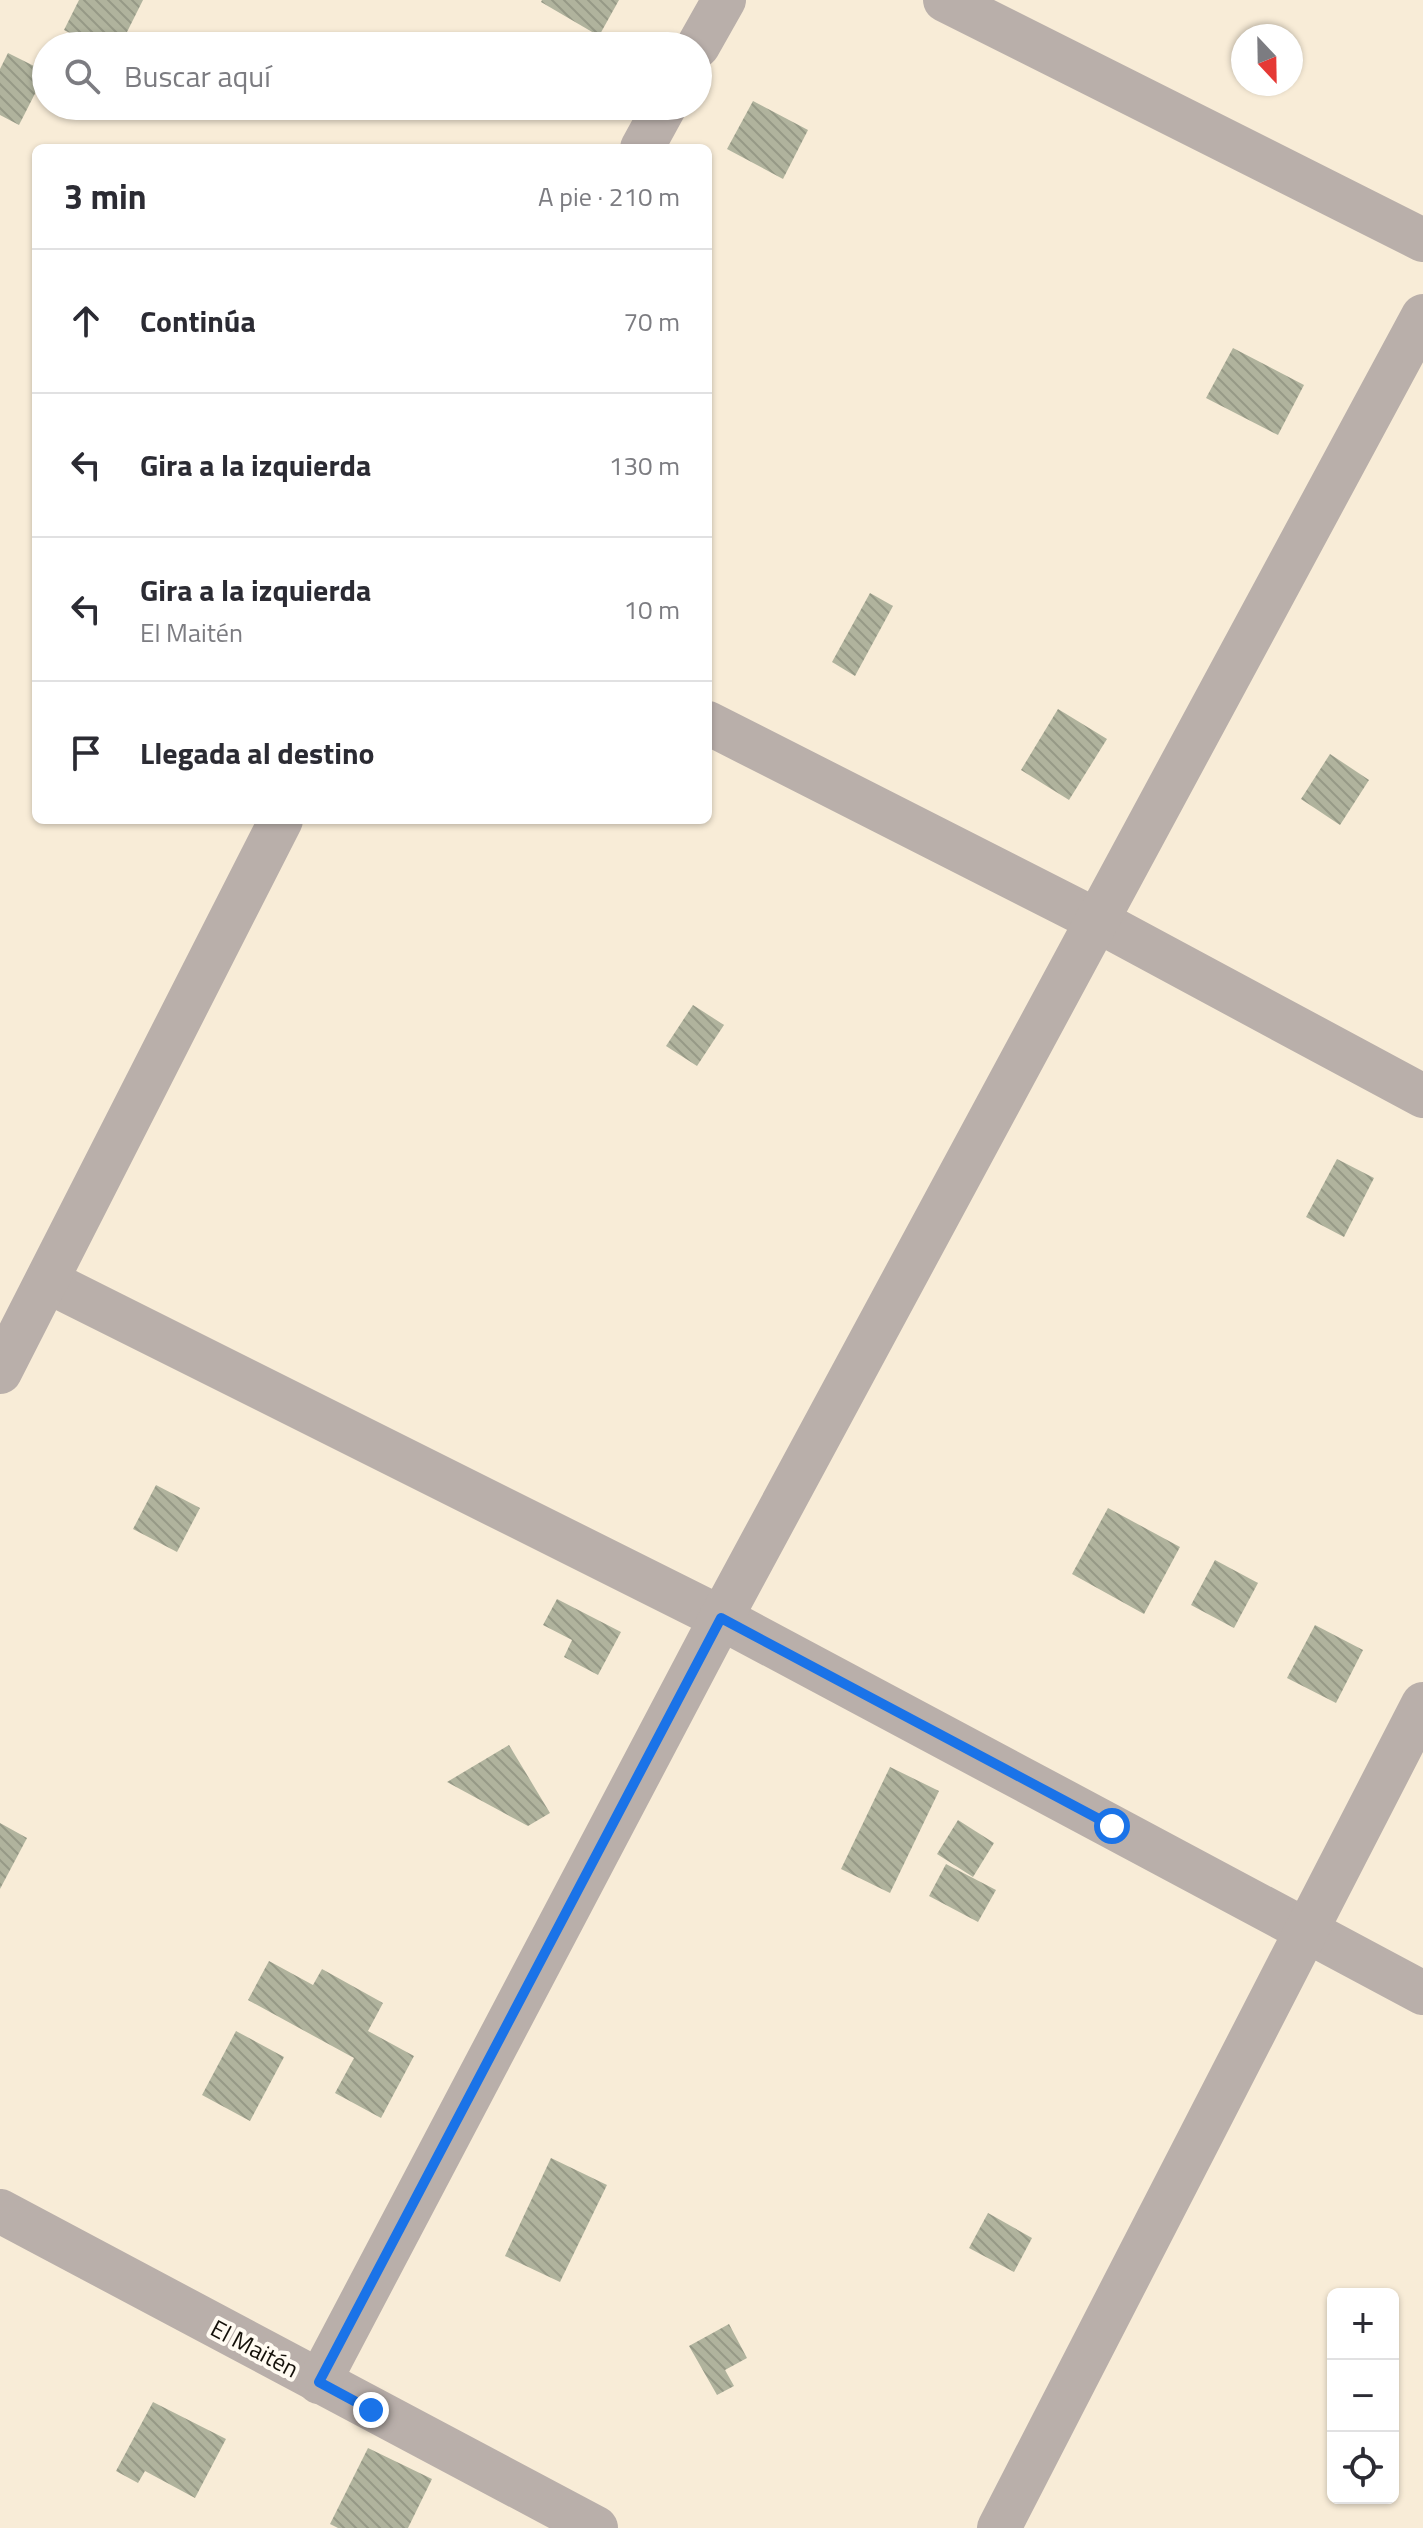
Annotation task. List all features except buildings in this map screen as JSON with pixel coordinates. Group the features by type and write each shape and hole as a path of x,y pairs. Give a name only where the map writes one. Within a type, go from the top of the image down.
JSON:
{"street":[{"path":"706,32 724,0"},
{"path":"945,0 1423,240"},
{"path":"644,144 657,120"},
{"path":"319,2382 721,1618 1423,316"},
{"path":"712,725 1096,920 1423,1096"},
{"path":"0,1372 279,824"},
{"path":"47,1281 721,1618 1423,1993"},
{"path":"998,2526 1423,1704"},
{"name":"El Maitén","path":"0,2211 319,2382 547,2517 596,2528"}],"route":[{"path":"371,2410 319,2382 721,1618 1112,1826"}]}
